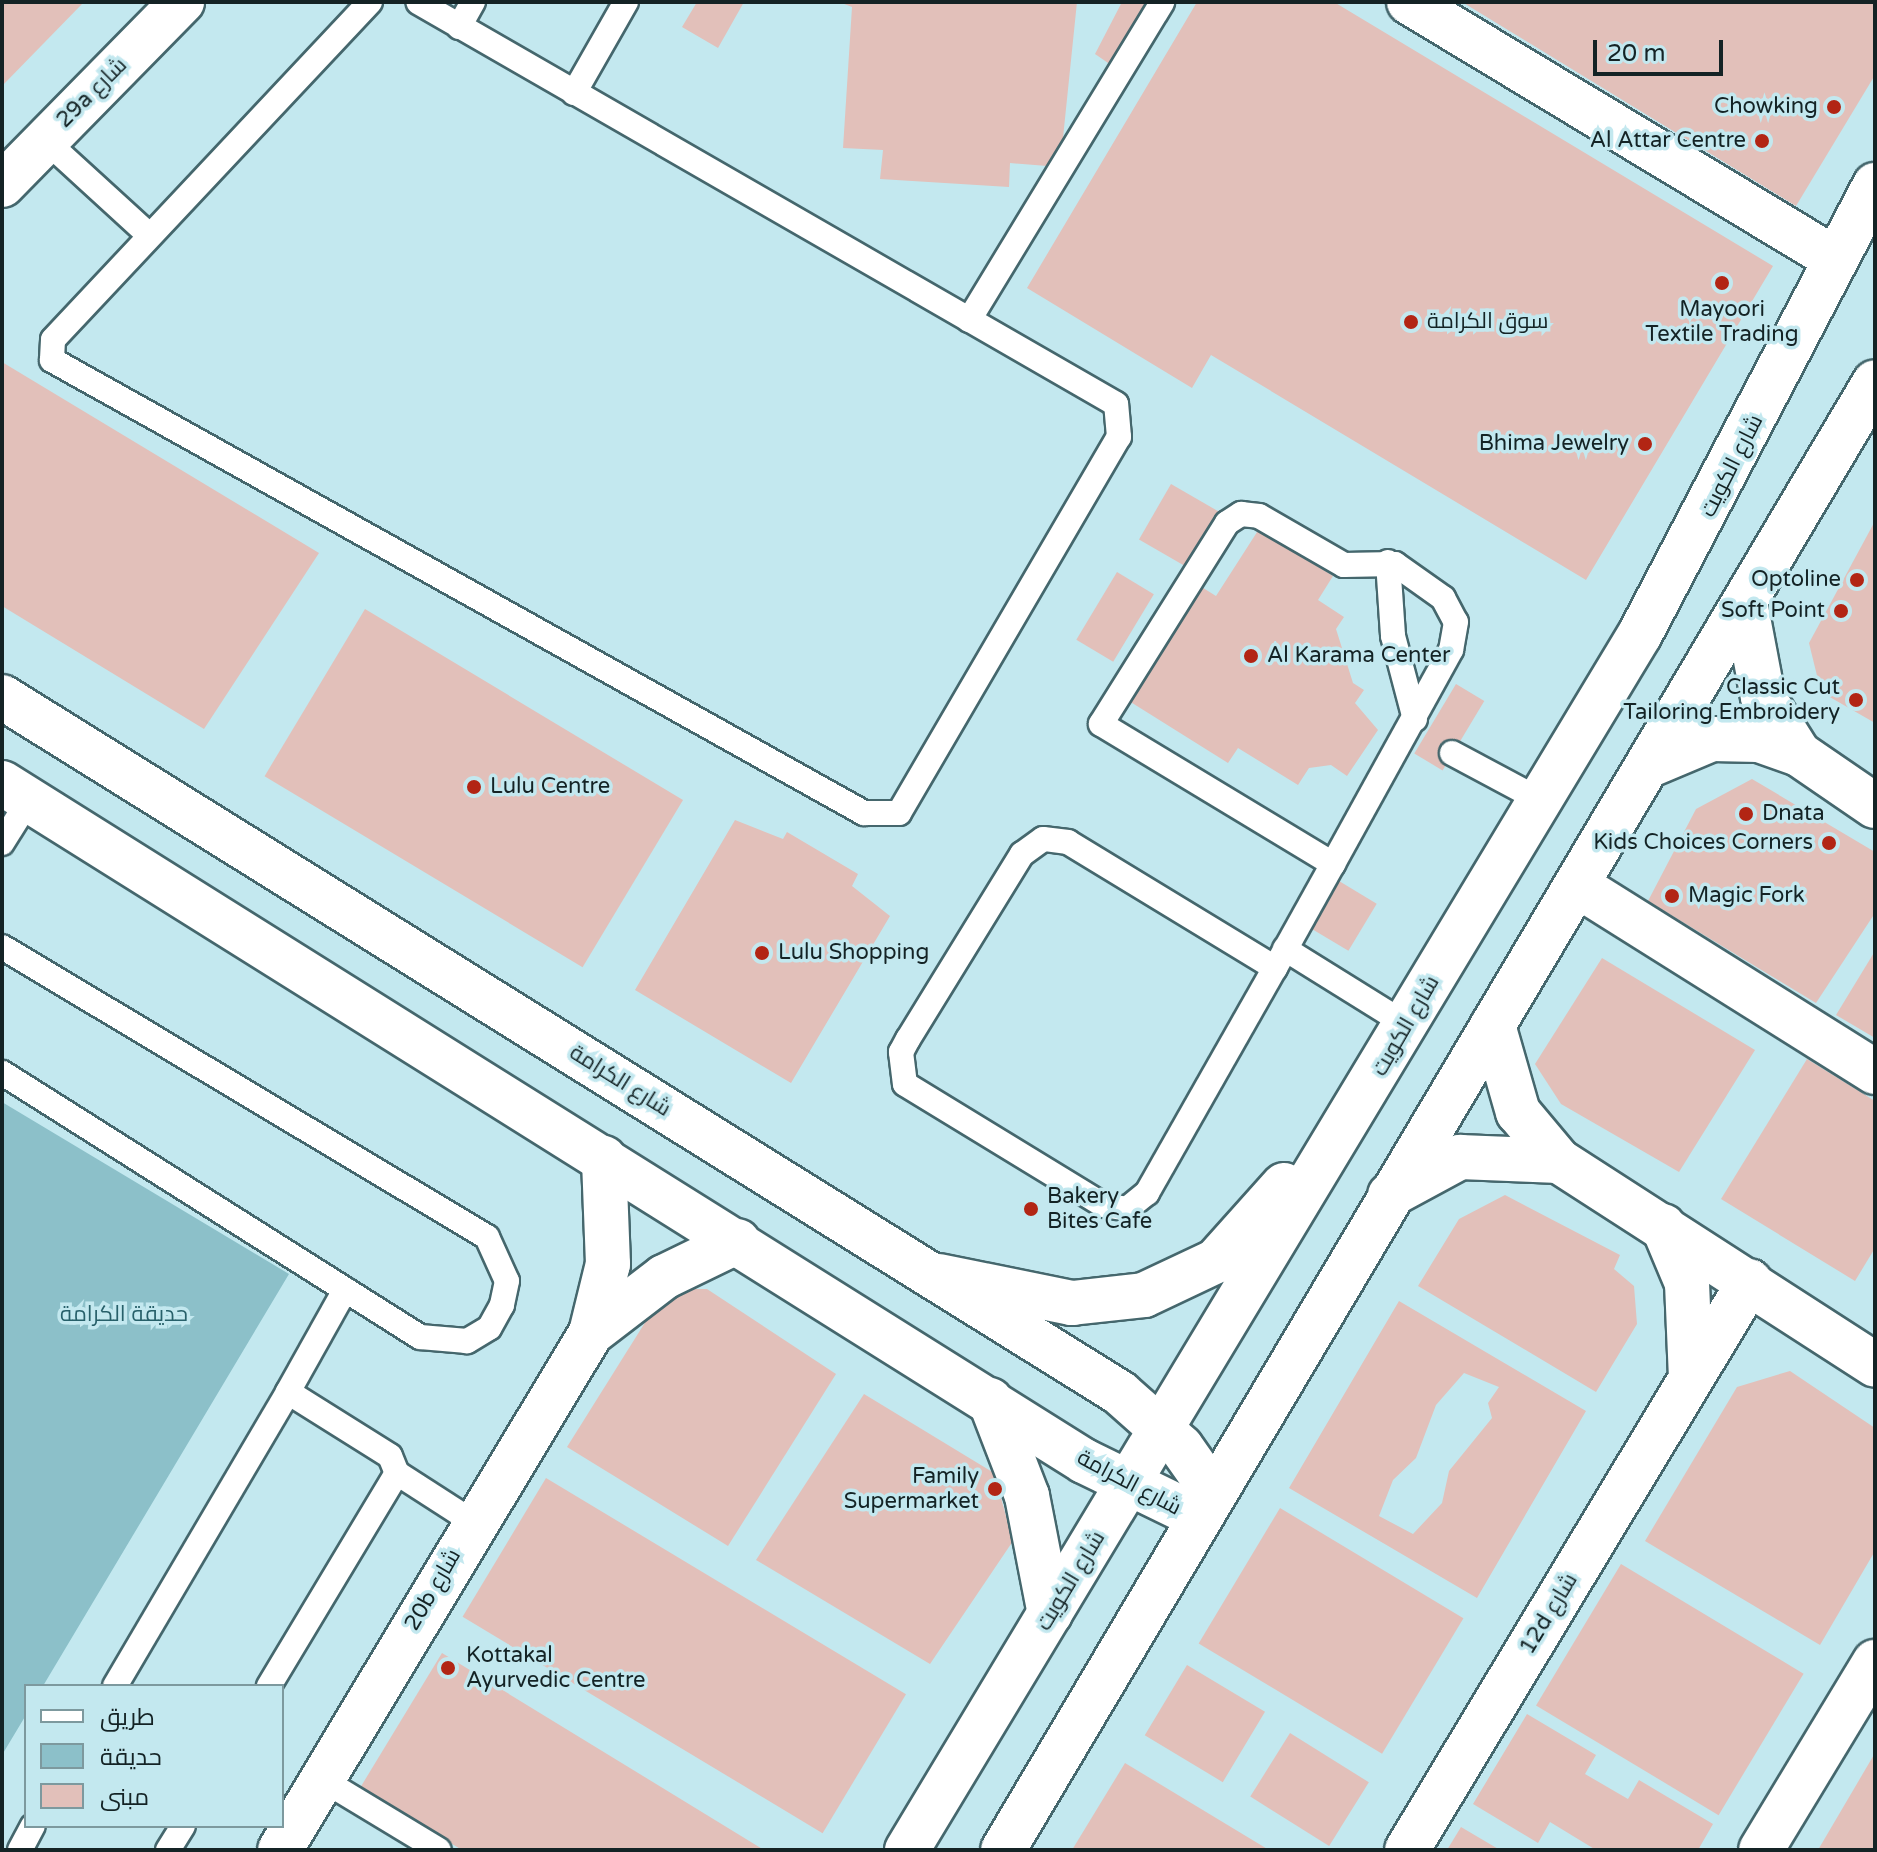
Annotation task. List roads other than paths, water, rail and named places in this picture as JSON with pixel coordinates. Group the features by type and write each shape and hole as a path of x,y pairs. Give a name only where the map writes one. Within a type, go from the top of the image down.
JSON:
{"street":[{"name":"29a شارع","path":"2,185 182,2"},
{"path":"1409,2 1834,258"},
{"name":"شارع الكويت","path":"907,1850 1161,1427 1346,1130 1729,475 1834,258 1875,185"},
{"path":"1003,1850 1875,382"},
{"path":"1745,602 1763,697 1799,754"},
{"name":"شارع الكرامة","path":"2,697 939,1276 1120,1393 1161,1427 1206,1506"},
{"path":"1650,765 1735,736 1799,754 1875,806"},
{"name":"شارع الكرامة","path":"15,791 1127,1486 1206,1506"},
{"path":"1577,885 1875,1072"},
{"path":"1493,1025 1518,1112 1559,1161 1869,1356"},
{"path":"939,1276 1072,1303 1108,1302 1182,1282 1233,1245 1346,1130"},
{"path":"1390,1195 1460,1157 1559,1161"},
{"name":"20b شارع","path":"280,1850 473,1522 591,1333 608,1264 604,1158"},
{"path":"1663,1226 1687,1283 1691,1378"},
{"name":"20b شارع","path":"591,1333 664,1277 738,1241"},
{"name":"12d شارع","path":"1407,1850 1750,1281"},
{"path":"990,1400 1027,1496 1050,1614"},
{"path":"1761,1850 1875,1662"}],"lane":[{"path":"370,2 53,340 52,360 875,818 899,813 1123,426 1116,404 418,2"},
{"path":"459,27 473,2"},
{"path":"574,93 626,2"},
{"path":"969,320 1162,2"},
{"path":"45,140 149,235"},
{"path":"1333,864 1110,735 1100,717 1234,518 1259,516 1344,565 1388,562 1443,598 1456,622 1451,650 1415,730 1333,864 1280,958 1147,1193 1127,1209 1103,1205 905,1084 901,1052 908,1039 1022,854 1043,839 1068,842 1280,958 1407,1025"},
{"path":"1388,562 1393,636 1415,730"},
{"path":"1452,753 1538,799"},
{"path":"2,843 15,791"},
{"path":"2,947 470,1225 502,1257 507,1281 489,1328 443,1344 345,1290 2,1073"},
{"path":"116,1684 345,1290"},
{"path":"288,1392 390,1456 397,1473 473,1522"},
{"path":"270,1684 397,1473"},
{"path":"323,1780 439,1850"},
{"path":"20,1850 32,1828"},
{"path":"168,1850 182,1828"}],"place":[{"name":"Chowking","path":"1834,107"},
{"name":"Al Attar Centre","path":"1762,141"},
{"name":"Mayoori Textile Trading","path":"1722,283"},
{"name":"سوق الكرامة","path":"1411,322"},
{"name":"Bhima Jewelry","path":"1645,444"},
{"name":"Optoline","path":"1857,580"},
{"name":"Soft Point","path":"1841,611"},
{"name":"Al Karama Center","path":"1251,656"},
{"name":"Classic Cut Tailoring Embroidery","path":"1856,700"},
{"name":"Lulu Centre","path":"474,787"},
{"name":"Dnata","path":"1746,814"},
{"name":"Kids Choices Corners","path":"1829,843"},
{"name":"Magic Fork","path":"1672,896"},
{"name":"Lulu Shopping","path":"762,953"},
{"name":"Bakery Bites Cafe","path":"1031,1209"},
{"name":"Family Supermarket","path":"995,1489"},
{"name":"Kottakal Ayurvedic Centre","path":"448,1668"}],"park label":[{"name":"حديقة الكرامة","path":"124,1315"}]}
